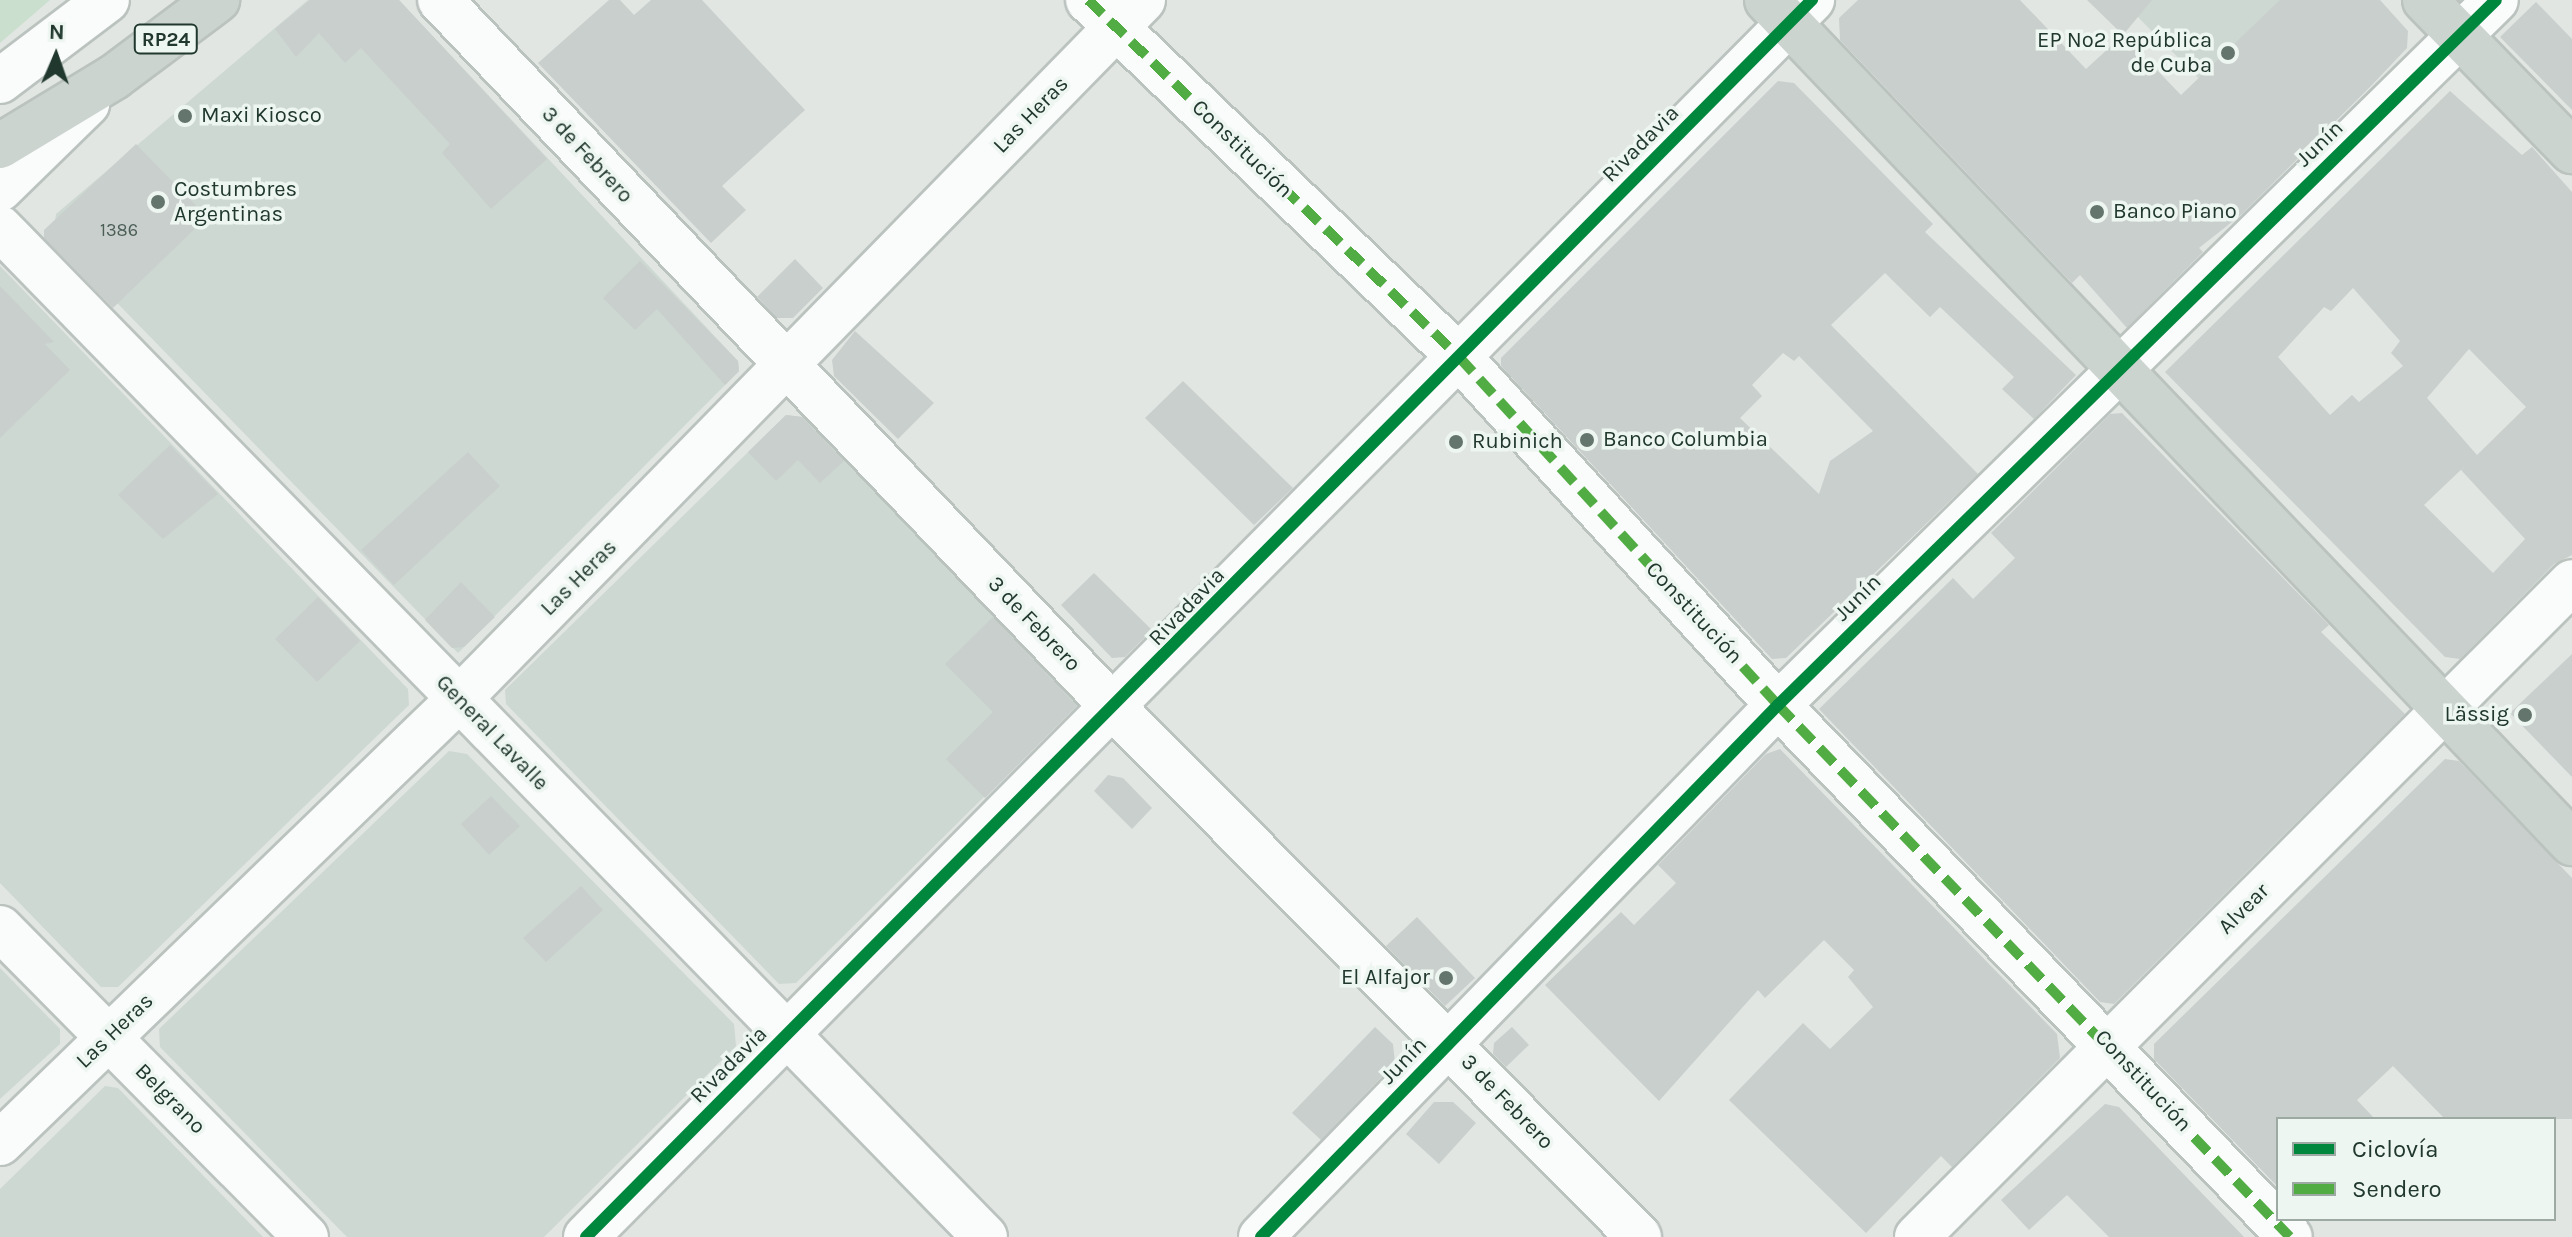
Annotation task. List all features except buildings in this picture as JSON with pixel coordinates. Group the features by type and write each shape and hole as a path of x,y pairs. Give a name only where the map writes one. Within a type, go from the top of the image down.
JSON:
{"main road":[{"name":"RP24","path":"0,146 114,77 217,0"},
{"path":"2425,0 2572,151"},
{"path":"1790,7 2118,370 2572,843"}],"street":[{"path":"0,81 107,0"},
{"name":"3 de Febrero","path":"440,0 1115,709 1639,1237"},
{"name":"Junín","path":"1261,1237 1778,705 2496,0"},
{"name":"Rivadavia","path":"586,1237 1115,709 1459,357 1790,7"},
{"name":"Las Heras","path":"0,1143 459,699 789,367 1116,9"},
{"name":"Constitución","path":"1116,9 1459,357 1778,705 2108,1044 2290,1237"},
{"path":"0,189 114,77"},
{"name":"General Lavalle","path":"0,228 985,1237"},
{"name":"Alvear","path":"1917,1237 2572,582"},
{"name":"Belgrano","path":"0,928 306,1237"}],"shaded area":[{"path":"308,0 399,0 738,361 739,371 458,653 53,237 56,214"},
{"name":"EP Nº2 República de Cuba","path":"2121,0 2336,0 2227,107"},
{"path":"0,266 408,689 409,705 118,987 101,987 0,883"},
{"path":"786,415 803,417 1079,703 796,983 779,984 506,704 505,690"},
{"path":"449,751 467,754 734,1024 736,1046 544,1237 347,1237 160,1047 159,1029"},
{"path":"0,968 60,1029 60,1044 0,1099"},
{"path":"105,1086 118,1088 263,1237 0,1237 0,1189"}],"green space":[{"path":"0,0 50,0 0,43"}],"marked path":[{"path":"1088,0 1459,357 1778,705 2290,1237"}],"cycle path":[{"path":"586,1237 1812,0"},
{"path":"1261,1237 1778,705 2496,0"}],"place":[{"name":"EP Nº2 República de Cuba","path":"2228,53"},
{"name":"Maxi Kiosco","path":"185,116"},
{"name":"Costumbres Argentinas","path":"158,202"},
{"name":"Banco Piano","path":"2097,212"},
{"name":"Banco Columbia","path":"1587,440"},
{"name":"Rubinich","path":"1456,442"},
{"name":"Lässig","path":"2525,715"},
{"name":"El Alfajor","path":"1446,978"}]}
